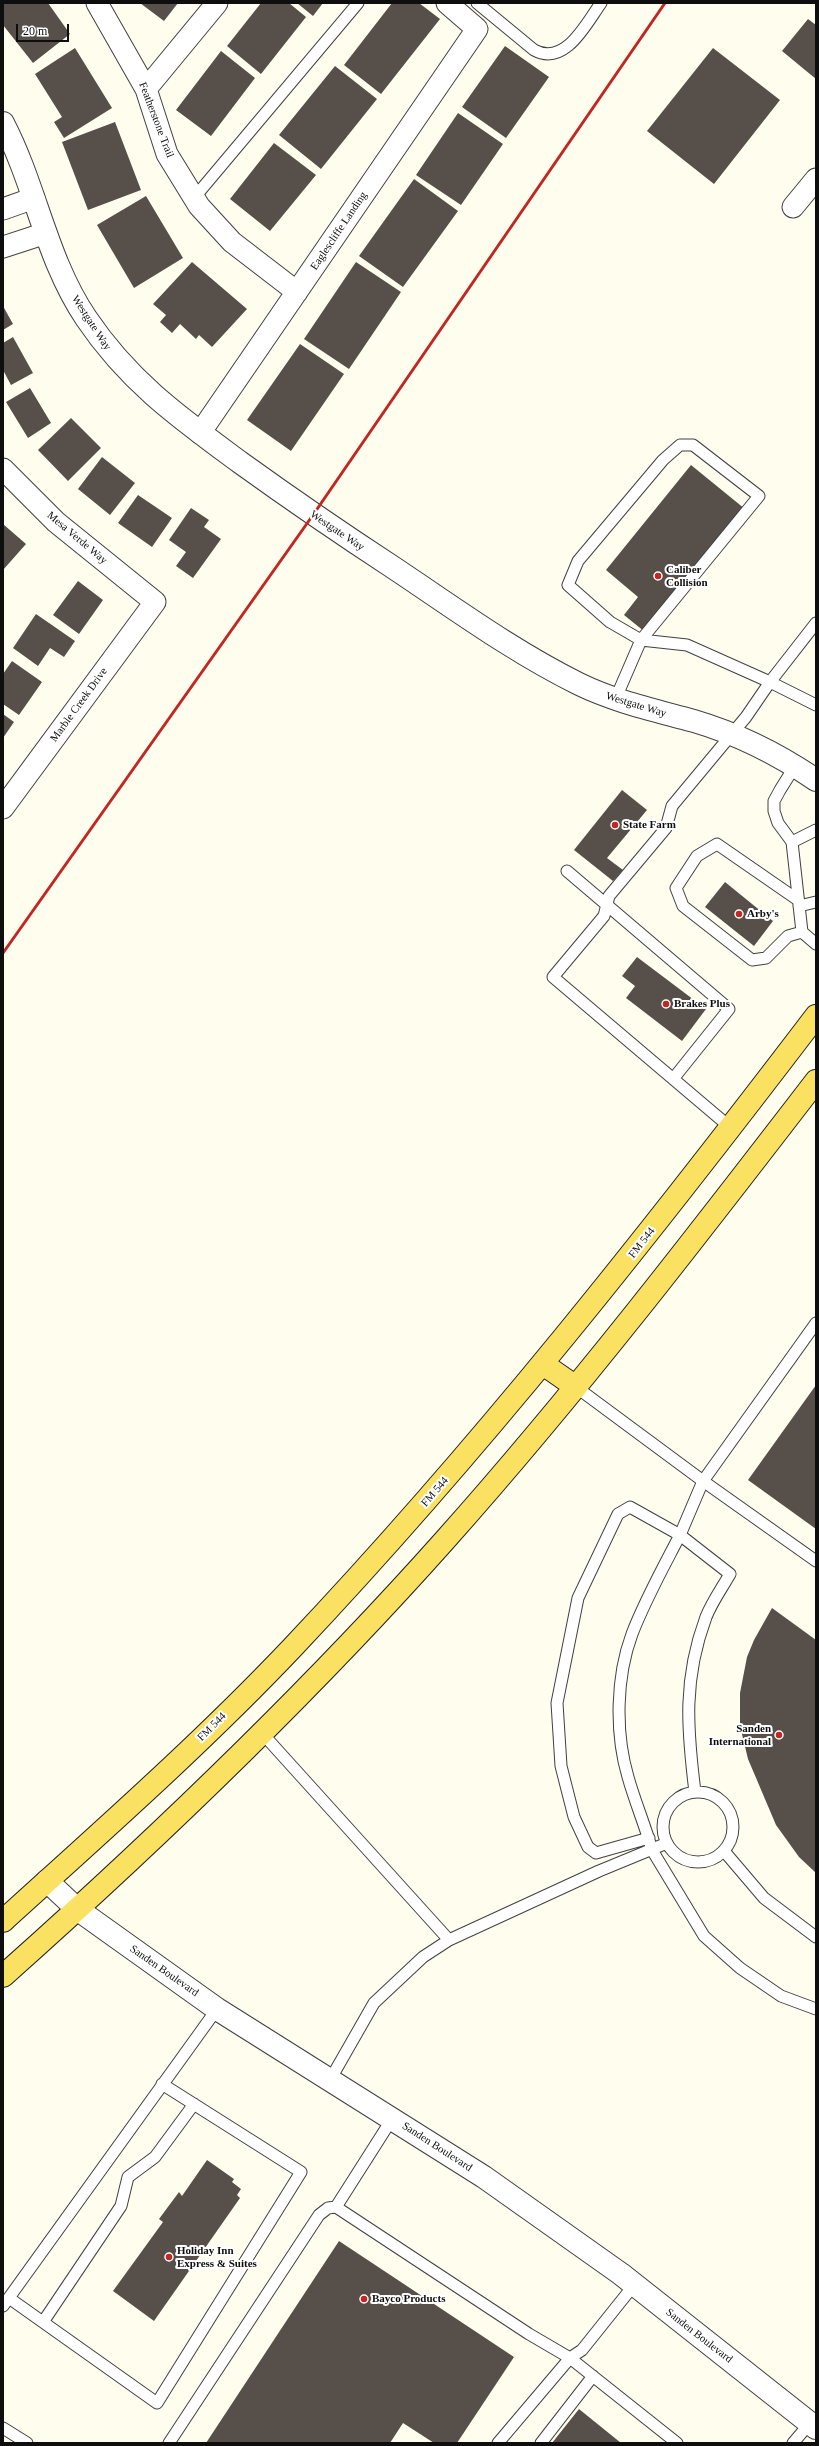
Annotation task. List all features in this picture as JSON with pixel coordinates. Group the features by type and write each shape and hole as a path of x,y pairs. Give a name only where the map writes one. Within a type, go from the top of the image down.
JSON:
{"main road":[{"name":"FM 544","path":"3,1922 145,1792 290,1650 416,1513 543,1364 630,1258 816,1016"},
{"path":"3,1976 205,1790 262,1734 318,1677 446,1539 576,1387 667,1275 816,1081"},
{"path":"543,1364 576,1387"}],"street":[{"name":"Featherstone Trail","path":"97,3 146,89 167,154 194,198 232,242 297,292"},
{"path":"146,89 217,3"},
{"name":"Eaglescliffe Landing","path":"200,433 477,29 447,3"},
{"name":"Westgate Way","path":"3,123 18,151 61,275 85,317 113,356 138,384 200,433 313,515 540,663 615,700 693,721 753,743 816,780"},
{"path":"793,207 816,179"},
{"path":"3,209 34,198"},
{"path":"3,247 46,233"},
{"name":"Mesa Verde Way","path":"3,469 56,522 155,602"},
{"name":"Marble Creek Drive","path":"3,808 155,602"},
{"name":"Sanden Boulevard","path":"47,1881 77,1909 217,2009 484,2177 634,2285 813,2426"}],"lane":[{"path":"194,198 358,3"},
{"path":"477,3 534,50 542,54 552,54 561,50 576,38 601,3"},
{"path":"615,700 641,640 759,496 693,445 680,445 663,460 578,561 568,586 610,622 641,640 687,646 770,682 816,705"},
{"path":"731,1128 553,977 604,916 609,896 666,828 672,806 731,734 816,623"},
{"path":"794,766 774,801 774,811 778,823 792,842 802,932 816,944"},
{"path":"792,842 816,830"},
{"path":"802,932 788,936 766,958 752,960 683,906 676,888 697,856 717,844 799,903 816,902"},
{"path":"567,871 729,1009 673,1079"},
{"path":"816,1323 703,1481 680,1536 634,1628 624,1666 619,1723 628,1777 652,1850 704,1936 740,1968 781,1996 816,2009"},
{"path":"576,1387 703,1481 816,1561"},
{"path":"649,1838 596,1853 590,1850 574,1817 561,1766 557,1703 578,1598 618,1514 630,1507 680,1536 730,1574 706,1616 690,1675 687,1727 695,1792"},
{"path":"262,1734 449,1940"},
{"path":"695,1792 715,1796 730,1811 733,1832 724,1851 707,1861 689,1861 676,1854 667,1843 663,1825 667,1810 677,1799 695,1792"},
{"path":"330,2080 374,2004 423,1957 449,1940 667,1843"},
{"path":"724,1851 764,1898 816,1937"},
{"path":"162,2084 301,2172 157,2403 43,2322 6,2302 162,2084 217,2009"},
{"path":"43,2322 121,2206 128,2177 155,2157 194,2104"},
{"path":"336,2207 392,2119"},
{"path":"169,2443 319,2215 328,2208 336,2207 529,2334 570,2358 677,2443"},
{"path":"498,2443 570,2358 582,2350 634,2285"},
{"path":"541,2443 593,2376"},
{"path":"793,2443 813,2426"},
{"path":"3,2428 27,2443"}],"building":[{"path":"3,3 48,3 70,34 33,63 3,25"},
{"path":"140,3 178,3 164,21"},
{"path":"261,3 289,3 306,17 261,74 227,46"},
{"path":"297,3 323,3 313,16"},
{"path":"392,3 419,3 440,19 381,94 344,65"},
{"path":"808,19 816,25 816,79 782,51"},
{"path":"505,46 549,77 506,138 462,107"},
{"path":"75,48 112,108 64,138 54,122 62,117 35,74"},
{"path":"713,48 780,100 714,184 647,131"},
{"path":"221,51 255,78 211,136 176,110"},
{"path":"335,66 377,99 321,169 279,135"},
{"path":"458,113 503,144 461,205 416,175"},
{"path":"115,122 141,190 88,210 62,142"},
{"path":"274,143 316,175 270,231 230,199"},
{"path":"414,179 458,211 403,287 359,256"},
{"path":"146,196 183,258 134,288 97,225"},
{"path":"192,262 247,309 212,347 199,335 196,339 180,324 172,333 160,322 166,315 153,304"},
{"path":"356,262 401,292 349,369 304,339"},
{"path":"3,306 13,324 3,330"},
{"path":"13,337 33,373 11,385 3,370 3,343"},
{"path":"300,344 344,374 291,451 247,420"},
{"path":"30,388 51,423 28,438 6,402"},
{"path":"71,418 101,448 68,481 38,450"},
{"path":"102,457 135,483 110,515 78,489"},
{"path":"691,465 745,509 645,632 624,615 638,597 606,570"},
{"path":"138,495 172,518 152,547 118,523"},
{"path":"191,508 209,520 204,527 221,539 193,578 176,566 186,552 169,540"},
{"path":"3,524 26,544 3,570"},
{"path":"78,581 103,600 79,634 53,615"},
{"path":"36,614 75,641 64,657 50,648 38,666 13,648"},
{"path":"12,661 42,682 19,715 3,704 3,674"},
{"path":"3,714 14,722 3,738"},
{"path":"622,790 647,810 607,858 623,870 613,881 574,850"},
{"name":"Arby's","path":"725,882 773,921 754,946 705,907"},
{"name":"Brakes Plus","path":"637,957 706,1009 682,1041 626,998 635,986 622,976"},
{"path":"816,1385 816,1529 748,1480"},
{"name":"Sanden International","path":"772,1608 816,1640 816,1873 799,1857 776,1825 748,1759 740,1726 740,1693 747,1657 754,1640"},
{"name":"Holiday Inn Express & Suites","path":"207,2160 234,2179 232,2182 241,2189 237,2195 240,2198 154,2321 113,2291 163,2222 159,2219 179,2192 182,2196"},
{"name":"Bayco Products","path":"339,2241 514,2357 457,2443 434,2443 403,2423 390,2443 206,2443"},
{"path":"579,2409 621,2443 552,2443"}],"railway":[{"path":"3,953 313,515 665,3"}],"place":[{"name":"Caliber Collision","path":"658,576"},
{"name":"State Farm","path":"615,825"},
{"name":"Arby's","path":"739,914"},
{"name":"Brakes Plus","path":"666,1004"},
{"name":"Sanden International","path":"779,1735"},
{"name":"Holiday Inn Express & Suites","path":"169,2257"},
{"name":"Bayco Products","path":"364,2299"}]}
